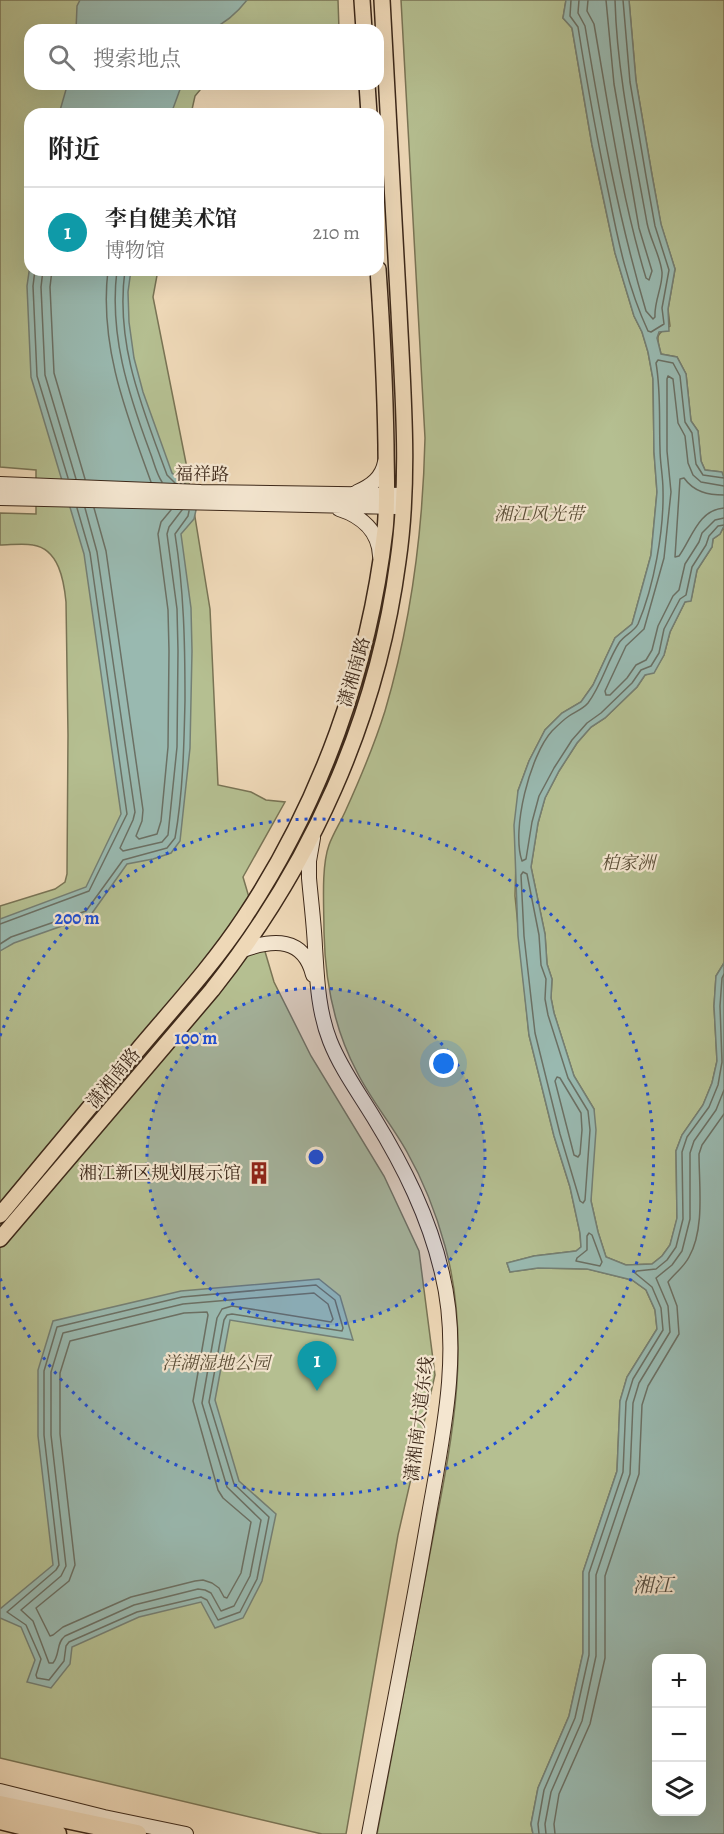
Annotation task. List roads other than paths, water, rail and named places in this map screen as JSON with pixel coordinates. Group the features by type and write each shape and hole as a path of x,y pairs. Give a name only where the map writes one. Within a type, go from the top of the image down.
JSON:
{"highway":[{"path":"0,1805 137,1834"},
{"path":"0,1820 57,1834"}],"main road":[{"path":"362,0 364,24"},
{"name":"潇湘南路","path":"382,0 383,24"},
{"name":"潇湘南路","path":"0,1239 243,951 288,882 335,789 373,682 398,563 404,501 404,417 384,38"},
{"path":"367,90 369,108"},
{"name":"潇湘南路","path":"0,1215 207,969 244,918 295,833 331,751 345,712 368,628 380,563 386,501 386,402 378,276"}],"street":[{"path":"344,494 357,492 380,476 386,454"},
{"name":"福祥路","path":"2,484 319,506 404,501"},
{"name":"福祥路","path":"0,498 35,500 344,494 386,501"},
{"path":"319,506 348,512 368,526 378,544 380,563"},
{"name":"潇湘南大道东线","path":"316,827 309,861 309,878 322,1013 329,1038 345,1072 412,1185 443,1274 450,1319 450,1371 440,1452 367,1834"},
{"name":"潇湘南大道东线","path":"243,951 261,944 278,942 297,949 307,958 314,980 316,1007 325,1039 342,1075 411,1192 431,1248 440,1285 446,1364 439,1428 367,1834"},
{"path":"0,1791 104,1817 186,1834"}],"water":[{"path":"80,0 247,0 221,24 76,24 77,6"},
{"name":"湘江","path":"566,0 629,0 636,81 652,175 661,224 675,269 668,309 669,331 659,332 657,338 661,354 677,357 686,374 691,421 698,431 701,461 705,470 722,472 724,478 724,526 720,534 713,539 712,547 697,570 691,601 685,602 670,632 664,655 654,673 645,675 637,687 605,718 591,727 577,743 559,771 545,798 538,823 531,867 545,934 547,964 552,979 551,998 554,1013 574,1076 594,1109 596,1130 591,1201 598,1232 606,1257 626,1265 652,1264 670,1245 677,1218 676,1151 682,1135 703,1105 712,1083 717,1061 714,1006 716,976 724,963 724,1834 533,1834 531,1824 538,1788 569,1716 583,1653 583,1572 617,1471 620,1401 627,1377 657,1329 655,1310 646,1290 632,1280 587,1269 538,1268 510,1272 507,1263 534,1256 576,1251 581,1247 570,1187 554,1136 529,1035 518,936 514,825 518,791 529,761 545,730 562,713 581,702 593,685 615,638 632,624 651,555 657,492 653,379 642,332 634,316 615,253 592,145 572,28 563,18"},
{"path":"66,90 180,90 173,108 61,108"},
{"path":"28,276 130,276 129,322 134,358 143,392 172,473 188,486 196,510 194,519 181,534 191,608 190,748 180,841 171,853 127,864 90,916 14,943 0,951 0,919 86,887 121,814 84,554 31,377"},
{"path":"319,1279 340,1296 353,1340 230,1320 215,1400 239,1481 276,1514 262,1581 243,1618 215,1628 201,1602 139,1617 72,1647 70,1664 51,1688 27,1682 35,1660 21,1627 0,1618 0,1609 53,1565 38,1436 38,1370 53,1321 181,1291"}],"place":[{"name":"湘江新区规划展示馆","path":"259,1173"},
{"name":"李自健美术馆","path":"317,1391"}],"park label":[{"name":"湘江风光带","path":"539,514"},
{"name":"柏家洲","path":"628,863"},
{"name":"洋湖湿地公园","path":"216,1363"}]}
